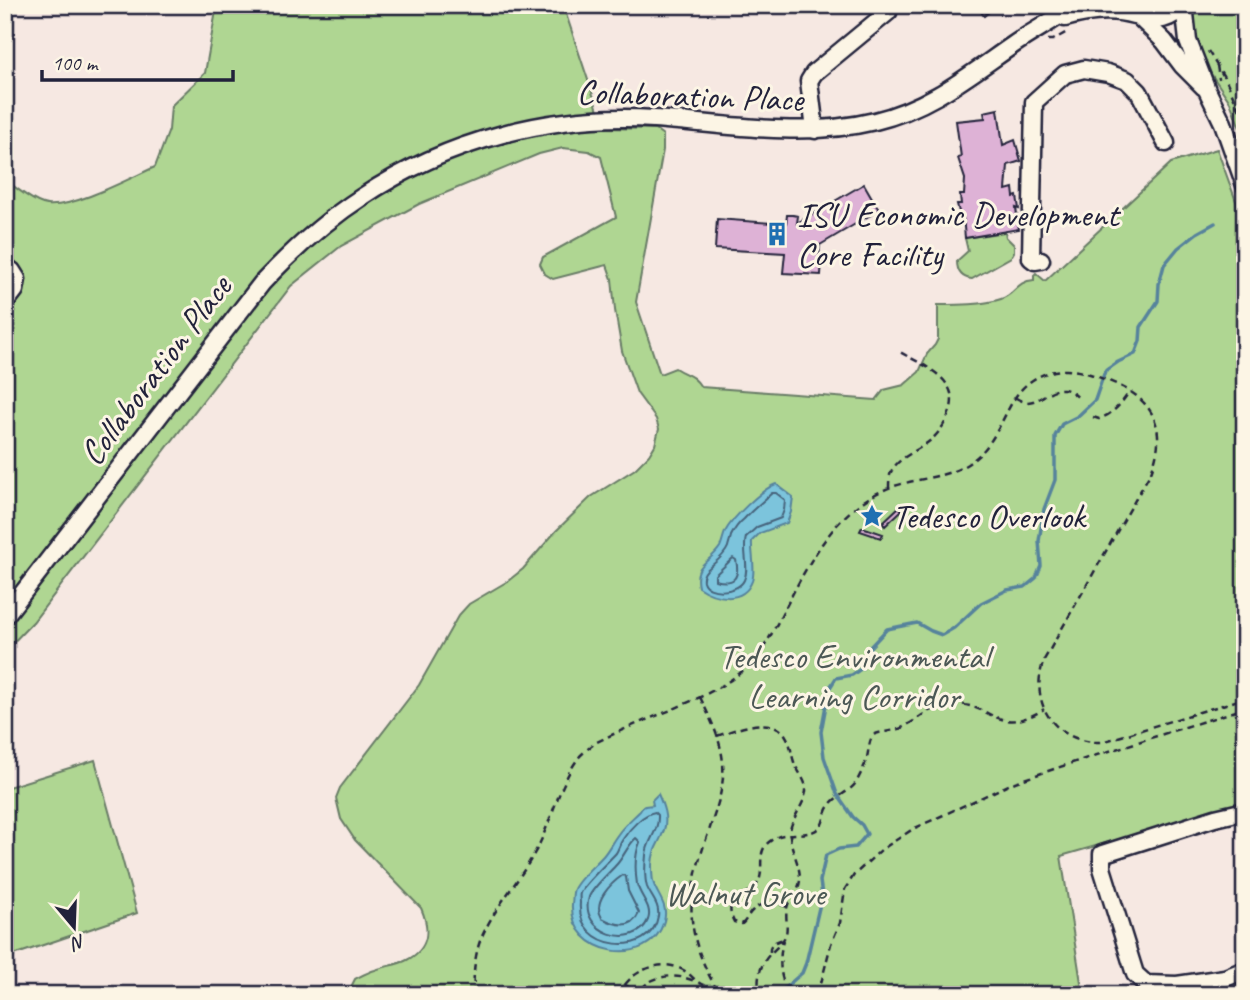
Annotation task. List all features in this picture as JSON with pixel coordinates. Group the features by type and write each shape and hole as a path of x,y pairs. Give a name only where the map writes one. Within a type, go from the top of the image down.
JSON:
{"street":[{"path":"815,130 809,81 814,73 888,12 886,5"},
{"name":"Collaboration Place","path":"5,616 262,283 301,244 332,219 390,180 442,155 496,137 584,119 632,118 777,130 815,130 862,124 908,111 948,91 1075,5"},
{"path":"1184,5 1188,41 1223,123 1245,185"},
{"name":"Collaboration Place","path":"1052,22 1091,12 1133,12 1151,21 1164,19 1184,5"},
{"path":"1133,12 1164,41 1182,65 1207,90"},
{"path":"1041,260 1035,261 1031,258 1034,102 1065,74 1084,69 1108,73 1127,80 1139,92 1166,143"},
{"path":"5,266 17,279 15,290 5,303"},
{"path":"1245,811 1102,854 1102,868 1135,974 1146,984 1177,985 1225,978 1245,971"}],"path":[{"path":"1205,46 1235,97 1245,122"},
{"path":"889,488 892,471 904,458 937,434 945,423 953,400 951,390 943,378 900,352"},
{"path":"474,995 475,959 485,929 534,853 566,780 581,755 604,739 730,682 755,660 814,556 834,528 859,504 889,488 948,473 969,463 990,443 1028,382 1044,373 1068,370 1091,375 1129,392 1146,405 1154,420 1158,452 1151,472 1044,660 1039,692 1050,719 1064,732 1081,740 1102,742 1245,698"},
{"path":"1016,398 1024,402 1032,401 1062,389 1069,390 1079,398"},
{"path":"1093,417 1099,419 1109,414 1129,392"},
{"path":"700,697 717,736 723,764 723,782 695,874 690,909 698,950 720,995"},
{"path":"787,907 776,903 760,905 753,909 742,924 734,922 730,907 758,882 762,851 770,840 786,834 810,832 821,825 829,804 855,784 867,759 871,737 899,729 929,710 948,704 968,706 1005,721 1023,719 1044,709"},
{"path":"818,995 839,923 845,888 854,875 881,850 913,829 1015,782 1245,708"},
{"path":"717,736 762,724 774,726 784,733 790,743 795,764 805,786 806,790 790,835 800,880 787,907 787,931 781,949 780,973 783,980"},
{"path":"760,995 757,984 759,972 769,955 770,946 784,938"},
{"path":"769,955 776,953 781,959"},
{"path":"620,995 624,984 633,975 664,965 678,967 699,984"},
{"path":"624,984 639,995 645,985 657,979 679,976 716,989"},
{"path":"629,995 632,989"}],"green space":[{"name":"Tedesco Environmental Learning Corridor","path":"217,5 563,5 604,128 655,129 663,135 663,150 636,302 660,374 675,368 692,377 701,387 876,400 884,390 904,385 919,372 938,339 938,305 979,304 1001,299 1023,283 1034,280 1036,273 1045,281 1171,163 1217,149 1245,226 1245,803 1061,856 1083,995 352,995 350,989 355,979 415,955 424,944 427,931 421,908 355,840 341,819 336,798 340,788 419,685 458,616 469,604 523,569 556,531 591,497 635,469 655,445 659,429 656,419 637,393 622,351 612,279 607,265 553,279 545,274 540,264 543,257 616,217 601,157 589,151 563,148 539,154 419,204 341,246 291,286 33,622 5,651 5,179 37,202 58,205 101,192 155,167 169,130 171,106 205,73"},
{"path":"1193,5 1245,5 1245,141 1230,102 1201,59 1190,18"},
{"path":"1005,232 1014,245 1011,257 972,279 962,276 957,261 968,251 965,238"},
{"path":"95,760 137,913 5,958 5,788"}],"water":[{"path":"776,484 793,497 791,512 787,523 760,533 752,541 753,576 748,589 742,594 728,597 712,594 698,587 700,568 716,553 729,526 756,498"},
{"path":"658,794 665,821 654,854 652,873 665,910 664,921 656,936 643,946 628,951 596,945 583,935 575,922 572,904 574,889 623,828 642,807 653,805 652,800"}],"building":[{"path":"976,5 997,5 984,16"},
{"path":"998,109 1003,145 1015,140 1021,161 1008,165 1006,190 1013,188 1014,197 1017,196 1019,229 965,238 963,216 960,216 957,204 961,204 960,195 964,195 965,179 958,158 961,157 956,121 985,118 984,112"},
{"name":"ISU Economic Development Core Facility","path":"864,184 879,210 820,245 821,275 783,273 785,253 715,249 717,219 786,224 787,215 793,215 798,216 797,223"},
{"path":"899,507 902,510 885,526 882,523"},
{"path":"862,527 883,534 881,538 860,531"}],"waterway":[{"path":"781,995 780,992 802,973 806,963 822,895 820,881 826,855 839,849 856,847 867,834 837,794 824,757 821,732 829,689 836,678 852,675 862,668 870,647 887,629 917,623 942,635 954,628 981,603 1007,590 1025,587 1036,578 1041,566 1039,541 1044,509 1055,480 1055,436 1062,424 1078,416 1095,400 1105,371 1135,354 1141,327 1158,301 1164,265 1178,248 1215,223"}],"place":[{"name":"ISU Economic Development Core Facility","path":"777,234"},
{"name":"Tedesco Overlook","path":"872,516"}],"park label":[{"name":"Walnut Grove","path":"745,893"}]}
